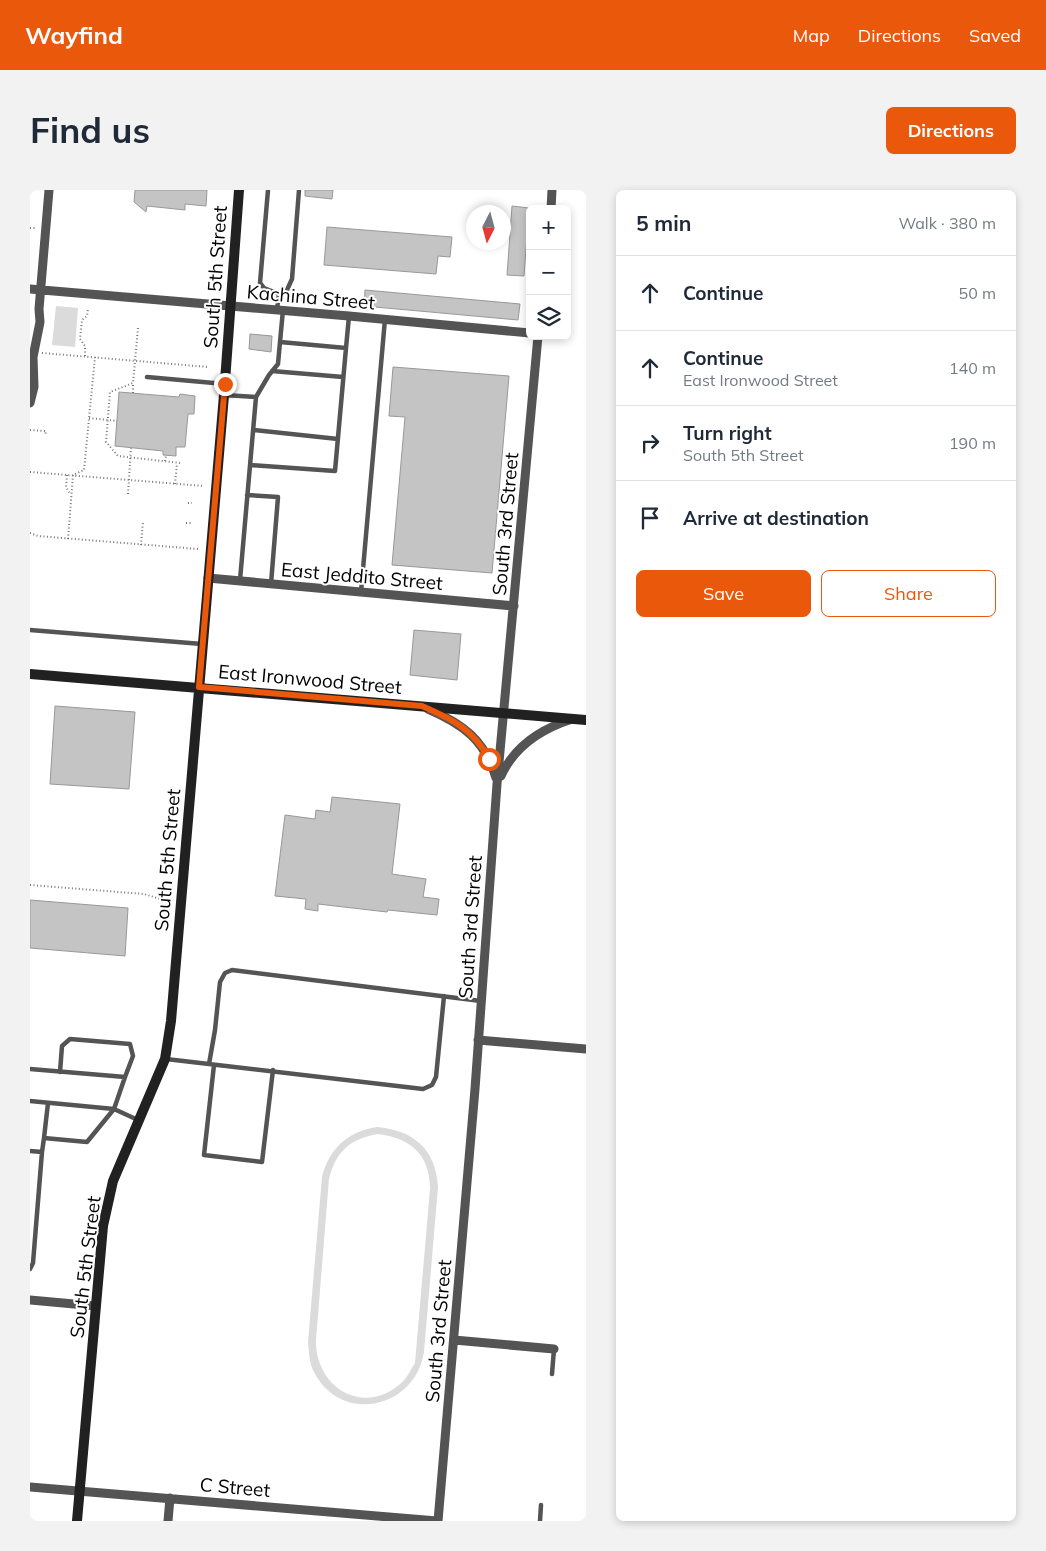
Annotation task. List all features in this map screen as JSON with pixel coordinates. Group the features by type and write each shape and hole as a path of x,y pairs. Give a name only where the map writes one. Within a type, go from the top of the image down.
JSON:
{"street":[{"path":"30,403 34,387 34,352 40,322 40,290 48,190"},
{"name":"South 5th Street","path":"78,1521 103,1226 113,1181 164,1059 171,1022 239,190"},
{"path":"551,205 552,190"},
{"name":"Kachina Street","path":"30,290 526,333"},
{"name":"South 3rd Street","path":"437,1521 454,1340 497,784 538,340"},
{"name":"East Jeddito Street","path":"208,578 514,606"},
{"name":"East Ironwood Street","path":"30,674 586,720"},
{"path":"422,706 459,724 478,740 489,759 497,784"},
{"path":"497,784 506,766 522,747 542,731 573,719"},
{"path":"478,1040 586,1049"},
{"path":"30,1300 96,1306"},
{"path":"454,1340 554,1349"},
{"name":"C Street","path":"30,1487 437,1521"},
{"path":"168,1521 170,1498"}],"lane":[{"path":"268,190 260,283 264,288 279,294 287,290 292,279 299,190"},
{"path":"240,582 256,397 278,364 280,342 279,294"},
{"path":"250,465 335,471 349,316"},
{"path":"361,592 385,319"},
{"path":"280,342 346,348"},
{"path":"272,371 343,377"},
{"path":"147,377 256,397"},
{"path":"253,430 338,439"},
{"path":"247,495 278,498 271,584"},
{"path":"30,630 202,644"},
{"path":"273,1070 262,1162 204,1155 220,982 225,973 232,970 481,1001"},
{"path":"164,1059 273,1070 423,1089 432,1085 436,1077 444,996"},
{"path":"44,1138 87,1142 114,1109 133,1056 130,1044 70,1039 62,1046 60,1072"},
{"path":"30,1069 125,1077"},
{"path":"30,1101 114,1109 138,1120"},
{"path":"30,1269 33,1263 48,1103"},
{"path":"30,1151 42,1152"},
{"path":"552,1374 554,1349"},
{"path":"540,1521 541,1505"}],"path":[{"path":"30,228 38,229"},
{"path":"85,356 85,346 80,340 82,320 87,316 88,308"},
{"path":"133,393 138,328"},
{"path":"34,352 208,367"},
{"path":"73,475 84,470 95,357"},
{"path":"133,383 110,392 106,442 118,456 180,463"},
{"path":"88,418 117,421"},
{"path":"30,430 46,431 45,435"},
{"path":"128,494 132,448"},
{"path":"165,461 166,455"},
{"path":"175,484 177,463"},
{"path":"30,472 204,486"},
{"path":"67,475 66,487 70,494"},
{"path":"68,538 73,475"},
{"path":"70,502 76,503"},
{"path":"70,514 75,514"},
{"path":"141,545 143,521"},
{"path":"186,523 191,523"},
{"path":"30,533 38,536 198,549"},
{"path":"30,885 144,894 167,901"}],"shaded area":[{"path":"56,306 78,308 75,347 52,345"},
{"path":"377,1127 390,1129 412,1137 427,1152 433,1162 438,1187 424,1352 418,1371 407,1387 392,1397 376,1403 358,1404 341,1399 326,1389 312,1369 308,1342 322,1177 329,1158 341,1143 367,1129","holes":["378,1134 400,1139 416,1150 427,1167 429,1177 430,1189 415,1363 401,1383 384,1394 370,1398 356,1397 332,1383 323,1371 318,1356 316,1340 329,1179 340,1154 352,1143"]}],"building":[{"path":"135,190 207,190 206,206 185,204 185,210 147,206 146,212 134,202"},
{"path":"305,190 333,190 332,199 305,196"},
{"path":"512,206 526,208 524,276 507,275 509,250 511,250"},
{"path":"327,227 452,237 450,257 438,256 436,274 324,265"},
{"path":"365,290 520,304 518,320 364,306"},
{"path":"250,334 272,336 271,352 249,349"},
{"path":"393,367 509,376 492,573 392,565 405,417 389,416"},
{"path":"119,392 179,397 180,394 195,396 194,414 188,414 185,447 176,447 176,456 163,455 163,451 115,446"},
{"path":"414,630 461,634 457,680 410,675"},
{"path":"55,706 135,712 129,789 50,784"},
{"path":"332,797 400,804 392,874 426,879 423,897 439,899 437,915 388,910 387,912 318,904 318,911 305,909 306,899 275,896 285,815 315,819 316,810 330,812"},
{"path":"30,900 128,908 125,956 30,948"}],"route":[{"path":"225,384 199,687 422,706 443,715 470,732 478,740 489,759"}]}
